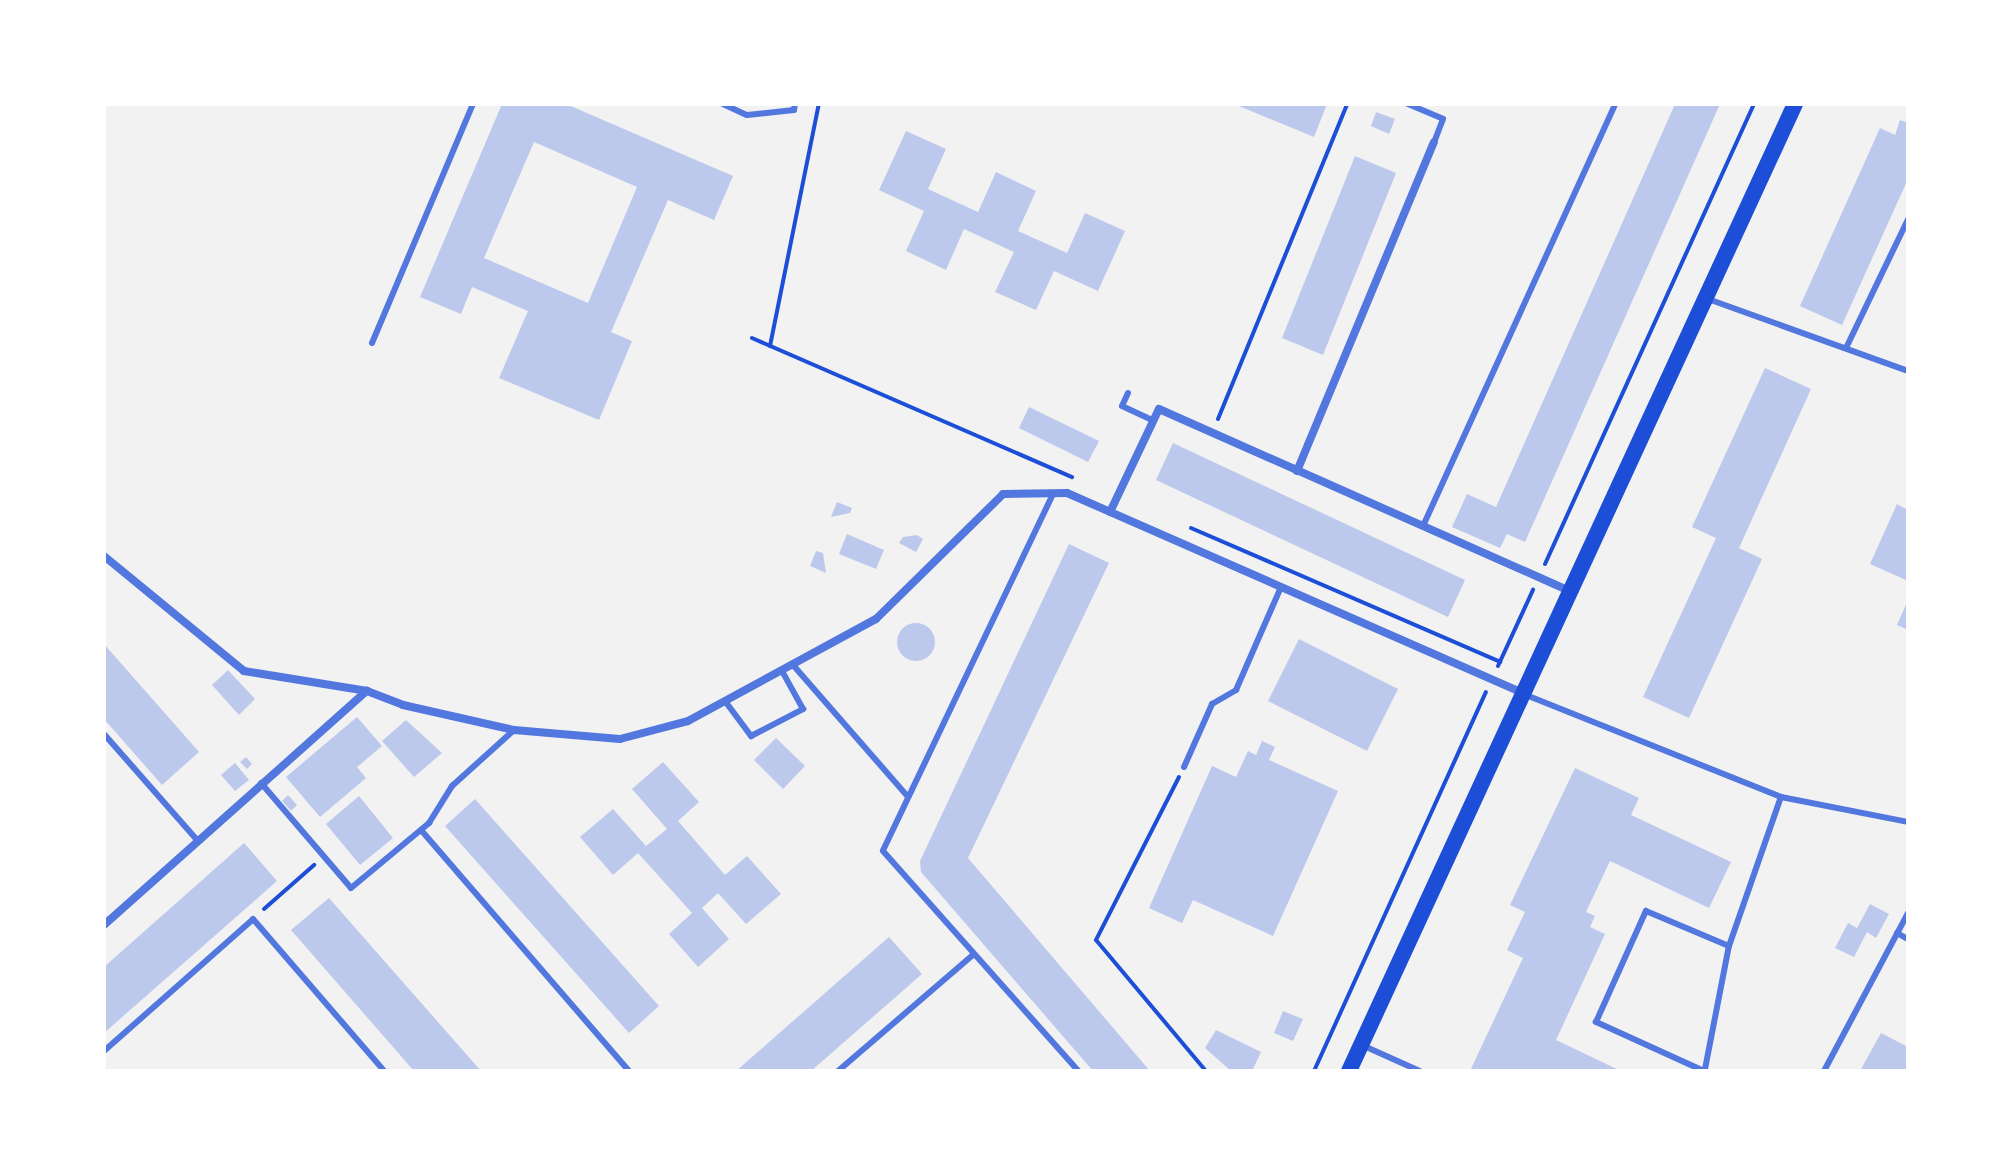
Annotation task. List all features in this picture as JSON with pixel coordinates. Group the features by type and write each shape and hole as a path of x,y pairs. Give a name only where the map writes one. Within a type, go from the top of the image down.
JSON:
{"main road":[{"path":"1349,1071 1795,104"}],"street":[{"path":"1297,471 1434,142"},
{"path":"1110,512 1159,409 1571,592"},
{"path":"104,556 244,671 367,691 403,705 514,730 620,739 688,721 876,619 1003,494 1067,493 1525,695"},
{"path":"104,925 367,691"}],"lane":[{"path":"372,343 473,104"},
{"path":"723,104 747,115 794,110 795,104"},
{"path":"1408,104 1443,119 1434,142"},
{"path":"1423,526 1615,104"},
{"path":"1847,346 1908,219"},
{"path":"1706,298 1847,346 1908,371"},
{"path":"1128,393 1122,406 1154,421"},
{"path":"1053,494 883,851 1078,1071"},
{"path":"1184,767 1212,704 1236,690 1281,587"},
{"path":"793,665 908,797"},
{"path":"725,701 751,736 803,709 782,671"},
{"path":"1525,695 1781,797 1908,822"},
{"path":"261,783 351,888 421,830 452,786 514,730"},
{"path":"104,734 197,840"},
{"path":"1729,946 1646,911 1596,1022 1704,1070 1729,946 1781,797"},
{"path":"421,830 629,1071"},
{"path":"1824,1071 1908,913"},
{"path":"104,1051 253,919 384,1071"},
{"path":"1897,933 1908,939"},
{"path":"838,1071 974,954"},
{"path":"1361,1044 1420,1071"}],"path":[{"path":"770,346 819,104"},
{"path":"1212,433 1347,104"},
{"path":"1184,767 1096,940 1206,1071"},
{"path":"253,919 324,856"}],"building":[{"path":"502,104 566,104 733,176 714,220 668,200 611,332 632,341 599,420 499,378 528,311 472,287 461,314 420,297","holes":["534,142 637,187 588,303 484,258"]},
{"path":"1234,104 1327,104 1314,137"},
{"path":"1675,104 1720,104 1525,542 1507,534 1500,548 1452,527 1467,494 1496,507"},
{"path":"1376,112 1395,119 1389,134 1371,126"},
{"path":"1900,120 1908,123 1908,179 1842,325 1800,306 1880,128 1895,135"},
{"path":"906,131 946,149 928,189 978,212 996,172 1036,191 1018,231 1067,253 1085,213 1125,231 1098,291 1054,271 1036,310 995,292 1014,252 964,229 946,270 906,251 924,211 879,190"},
{"path":"1355,156 1396,173 1323,355 1282,338"},
{"path":"1765,368 1811,389 1739,548 1762,559 1689,718 1643,697 1716,538 1692,527"},
{"path":"1029,407 1099,441 1088,462 1019,428"},
{"path":"1173,443 1465,580 1448,617 1156,480"},
{"path":"837,502 852,508 850,513 831,517"},
{"path":"1897,504 1908,510 1908,581 1870,564"},
{"path":"847,534 884,550 876,569 839,554"},
{"path":"917,535 923,539 916,552 899,543 903,537"},
{"path":"1069,544 1109,563 968,858 1150,1071 1093,1071 921,872 920,861"},
{"path":"816,551 823,553 826,573 810,566"},
{"path":"1908,600 1908,630 1897,625"},
{"path":"916,623 930,628 935,642 930,656 916,661 902,656 897,642 902,628"},
{"path":"1299,639 1398,689 1367,751 1268,701"},
{"path":"104,644 199,752 162,785 104,719"},
{"path":"228,670 255,699 239,715 212,685"},
{"path":"357,717 382,746 357,767 366,778 320,817 286,777"},
{"path":"406,720 442,753 414,777 382,741"},
{"path":"776,738 805,766 783,789 754,760"},
{"path":"1262,741 1275,747 1269,760 1338,791 1273,936 1193,900 1182,923 1149,908 1212,766 1236,777 1248,751 1256,755"},
{"path":"246,757 252,764 247,769 240,762"},
{"path":"663,762 699,802 678,821 725,875 747,856 781,894 746,924 718,893 702,908 729,939 698,967 669,934 692,913 638,853 613,875 580,837 613,809 646,846 667,829 632,789"},
{"path":"235,763 249,780 235,791 221,775"},
{"path":"1575,768 1639,798 1631,815 1731,862 1709,908 1610,861 1586,912 1595,916 1590,927 1605,934 1556,1040 1621,1071 1470,1071 1523,958 1507,950 1525,912 1510,905"},
{"path":"288,795 297,805 291,811 282,801"},
{"path":"359,796 393,838 360,865 326,824"},
{"path":"475,799 659,1006 629,1033 445,826"},
{"path":"244,843 277,881 104,1033 104,967"},
{"path":"329,898 481,1071 414,1071 291,930"},
{"path":"1870,904 1889,914 1876,938 1867,932 1854,957 1835,948 1848,923 1857,928"},
{"path":"889,937 922,974 811,1071 736,1071"},
{"path":"1283,1011 1303,1019 1293,1041 1274,1033"},
{"path":"1216,1030 1261,1052 1252,1071 1231,1071 1205,1048"},
{"path":"1881,1033 1908,1047 1908,1071 1860,1071"}]}
